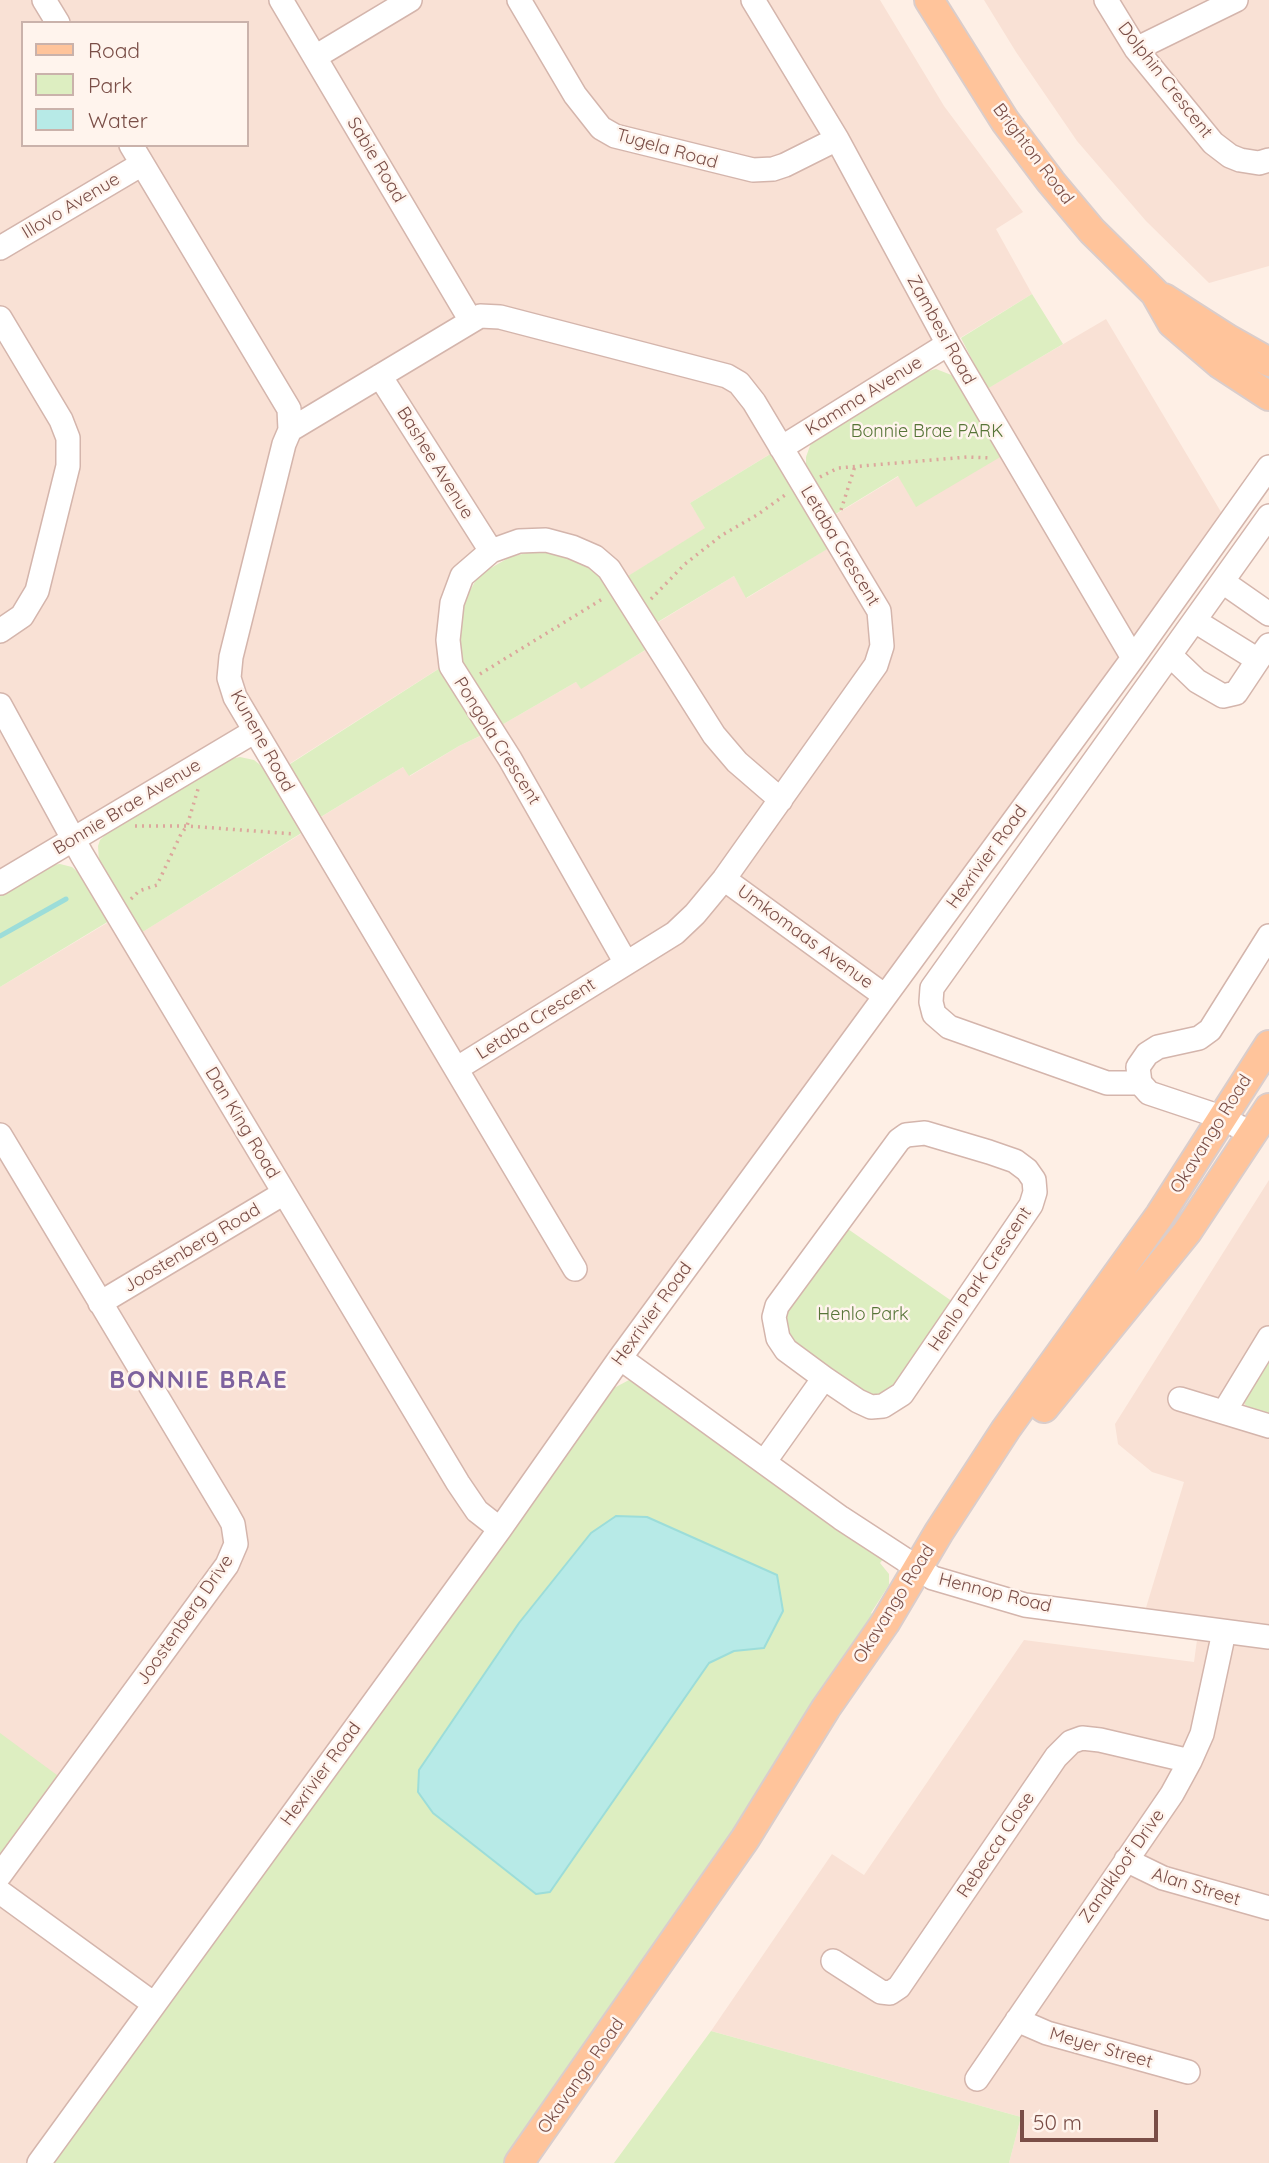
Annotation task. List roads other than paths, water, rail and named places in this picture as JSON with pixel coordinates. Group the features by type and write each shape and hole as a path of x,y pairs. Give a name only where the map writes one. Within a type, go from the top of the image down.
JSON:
{"main road":[{"name":"Brighton Road","path":"929,0 1005,121 1092,231 1155,293 1228,340 1269,362"},
{"name":"Brighton Road","path":"1155,293 1172,323 1220,364 1269,396"},
{"name":"Okavango Road","path":"519,2163 745,1839 826,1708 885,1623 925,1574 1006,1429 1160,1215 1269,1045"},
{"name":"Okavango Road","path":"531,2163 699,1925 925,1574 1025,1432 1187,1231 1269,1108"}],"street":[{"path":"44,0 57,21"},
{"name":"Sabie Road","path":"281,0 471,321"},
{"path":"315,57 410,0"},
{"name":"Tugela Road","path":"519,0 575,95 601,128 615,136 753,170 785,165 837,139"},
{"name":"Zambesi Road","path":"753,0 837,139 948,344 1133,658"},
{"name":"Dolphin Crescent","path":"1106,0 1136,49 1222,151 1248,162 1269,160"},
{"path":"1136,49 1236,0"},
{"path":"136,155 289,408 290,430"},
{"name":"Illovo Avenue","path":"0,248 136,155"},
{"name":"Letaba Crescent","path":"290,430 480,316 500,317 727,376 744,388 880,611 882,646 876,665 724,879 695,914 675,933 456,1069"},
{"path":"0,318 61,420 68,438 68,466 37,591 22,616 0,631"},
{"name":"Kamma Avenue","path":"781,448 948,344"},
{"name":"Bashee Avenue","path":"380,376 491,551"},
{"name":"Kunene Road","path":"290,430 284,444 229,668 231,688 575,1269"},
{"name":"Hexrivier Road","path":"39,2163 500,1529 620,1358 1133,658 1269,467"},
{"path":"1140,1083 1107,1083 949,1027 934,1014 932,988 1223,582 1262,544 1269,516"},
{"name":"Pongola Crescent","path":"626,963 510,759 451,666 448,640 452,603 462,576 491,551 519,541 546,540 595,556 609,569 714,735 737,762 780,800"},
{"path":"1223,582 1269,614"},
{"path":"1171,656 1197,681 1223,695 1237,693 1264,652 1195,621"},
{"name":"Dan King Road","path":"0,705 73,840 457,1483 477,1511 500,1529"},
{"name":"Bonnie Brae Avenue","path":"0,883 255,731"},
{"name":"Umkomaas Avenue","path":"724,879 886,996"},
{"path":"1252,1133 1221,1117 1149,1093 1140,1083 1138,1067 1147,1054 1158,1047 1199,1038 1210,1030 1269,936"},
{"name":"Henlo Park Crescent","path":"925,1133 1015,1161 1027,1170 1034,1180 1035,1192 1031,1205 902,1394 883,1406 871,1407 824,1378 786,1350 778,1338 774,1317 777,1306 898,1140 906,1135 925,1133"},
{"name":"Joostenberg Drive","path":"0,1135 228,1515 233,1524 236,1544 227,1566 0,1875"},
{"name":"Joostenberg Road","path":"100,1303 284,1194"},
{"path":"1224,1412 1269,1338"},
{"name":"Hennop Road","path":"620,1358 841,1518 925,1574 1025,1605 1269,1637"},
{"path":"765,1461 824,1378"},
{"path":"1180,1399 1269,1426"},
{"name":"Zandkloof Drive","path":"977,2080 1172,1794 1190,1762 1202,1734 1224,1632"},
{"name":"Rebecca Close","path":"832,1961 881,1992 890,1993 899,1987 1056,1757 1071,1742 1082,1738 1100,1740 1190,1762"},
{"name":"Alan Street","path":"1126,1860 1163,1878 1269,1908"},
{"path":"0,1892 154,2004"},
{"name":"Meyer Street","path":"1017,2020 1047,2033 1188,2072"}],"water":[{"path":"616,1516 647,1517 777,1575 783,1611 764,1648 734,1651 709,1663 550,1892 536,1894 433,1813 418,1792 419,1770 519,1623 591,1533"}],"waterway":[{"path":"0,936 66,899"}],"district":[{"name":"BONNIE BRAE","path":"199,1381"}],"park label":[{"name":"Bonnie Brae PARK","path":"927,432"},
{"name":"Henlo Park","path":"863,1315"}]}
